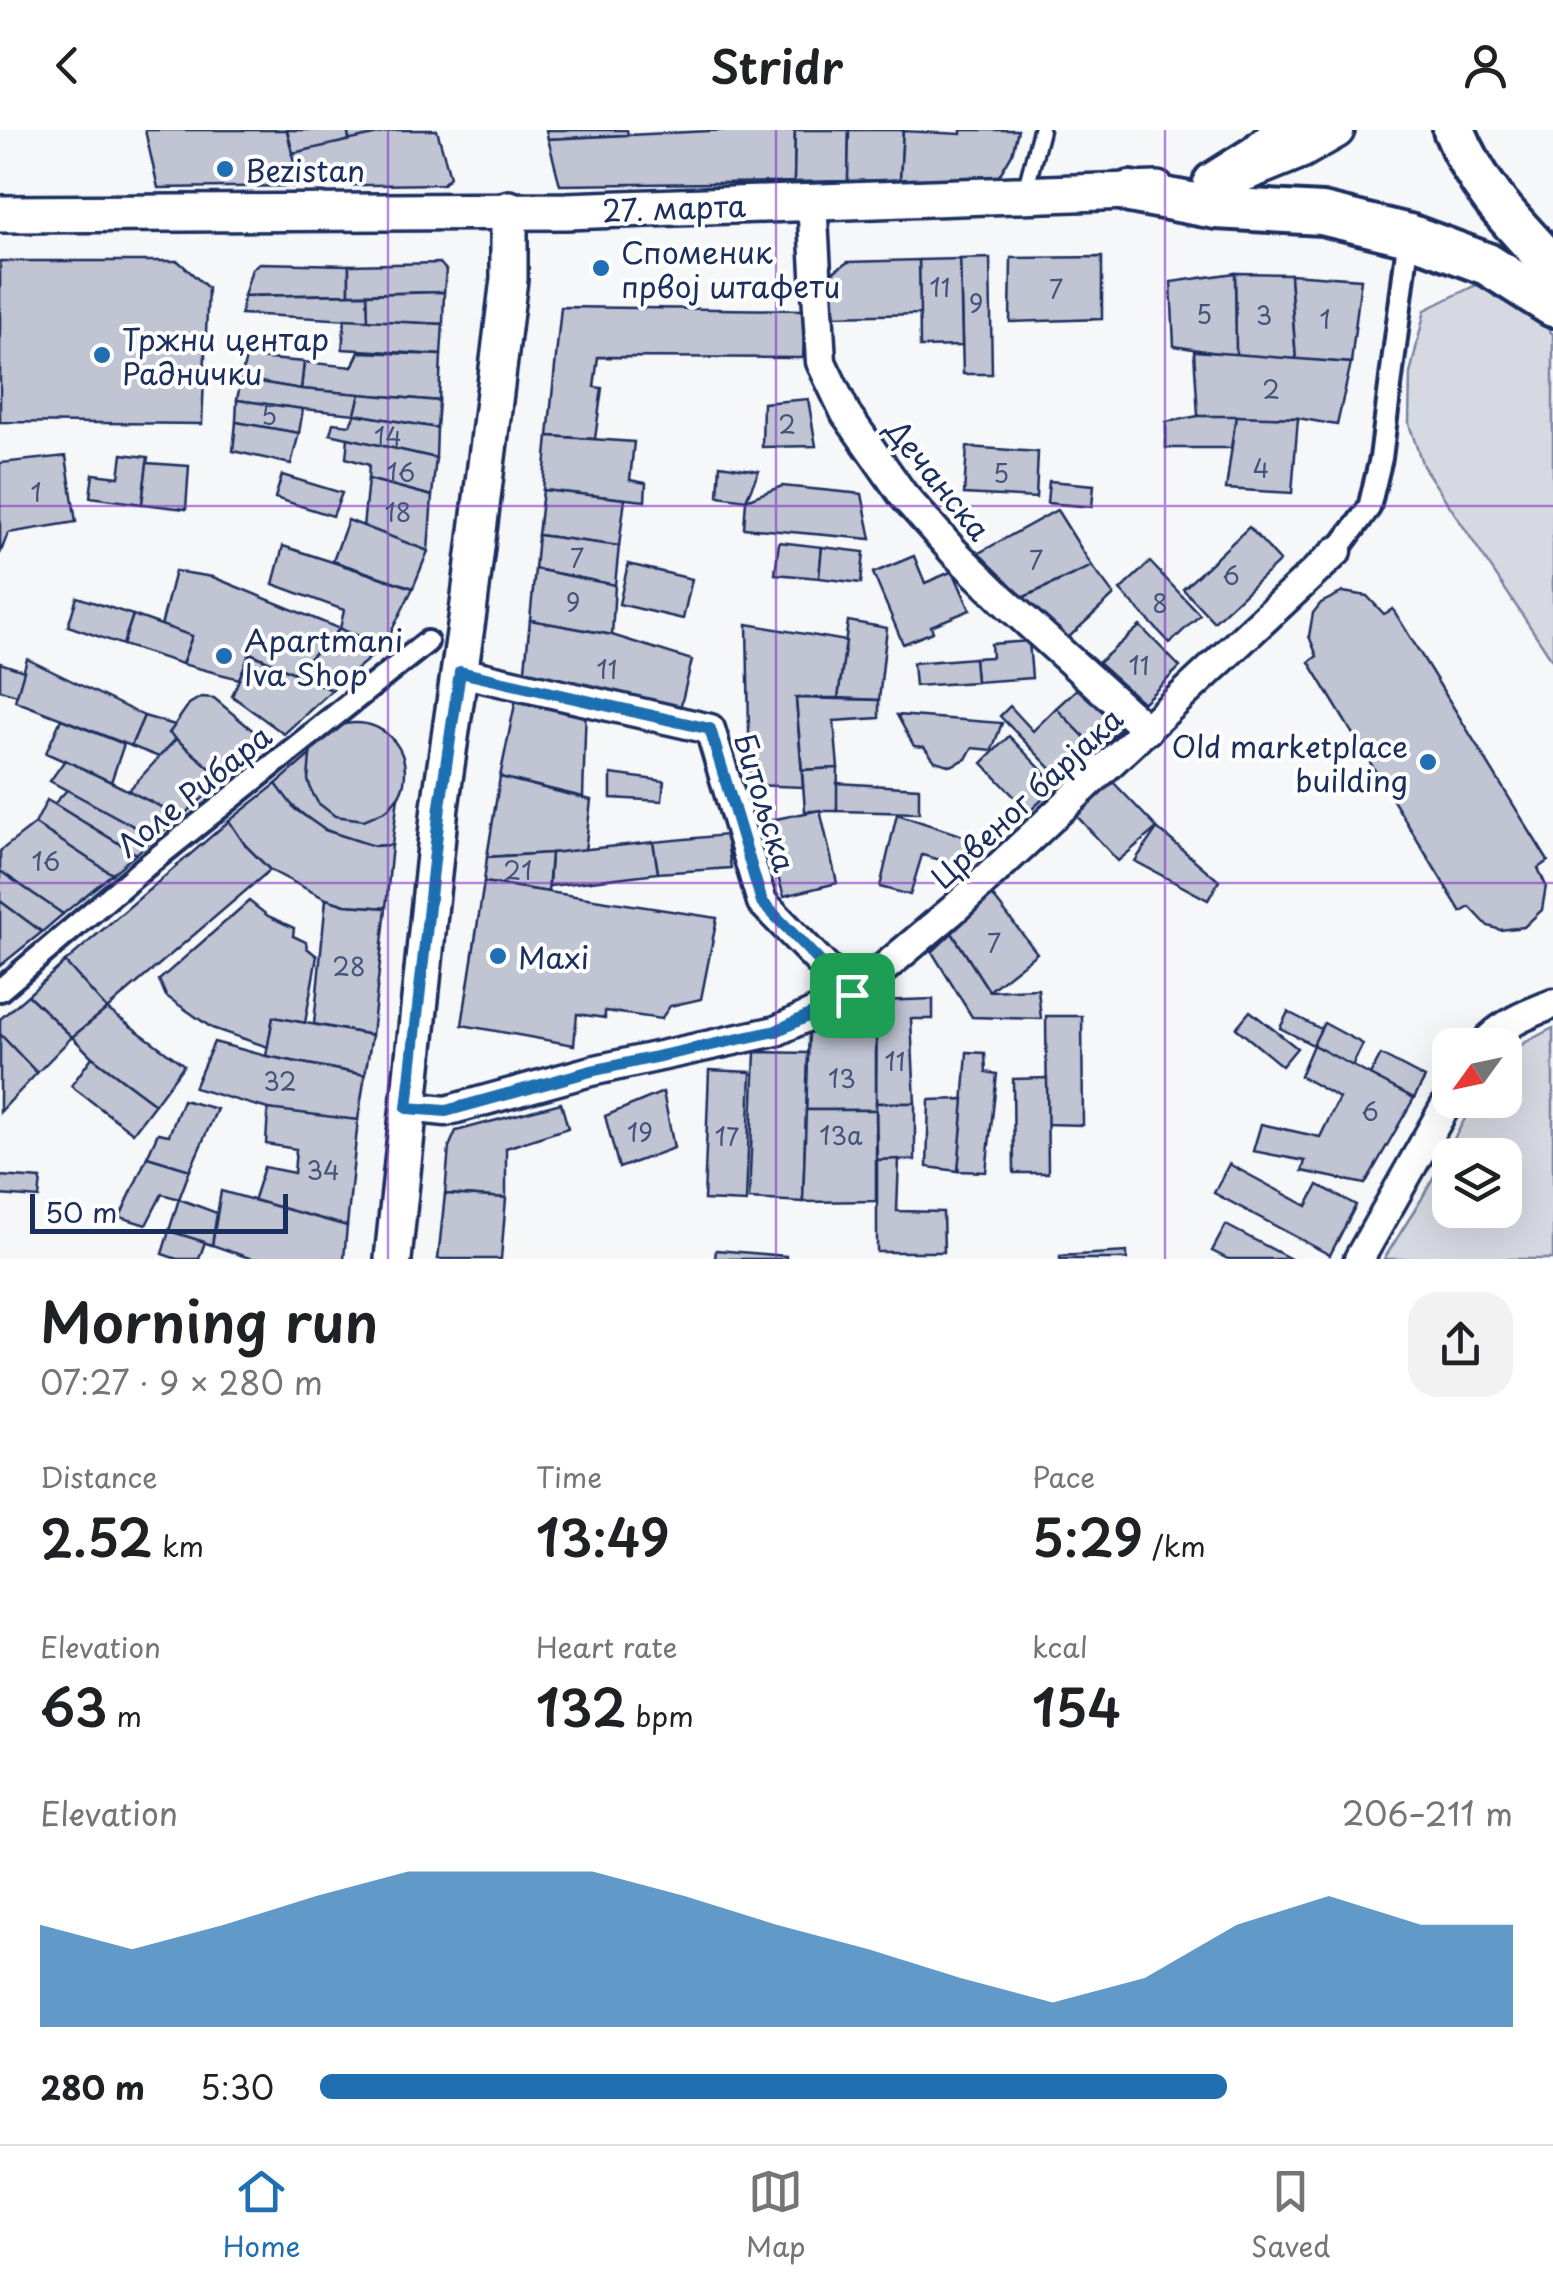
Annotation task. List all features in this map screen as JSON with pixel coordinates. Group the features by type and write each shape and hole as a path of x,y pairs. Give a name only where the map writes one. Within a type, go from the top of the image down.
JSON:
{"main road":[{"path":"1214,183 1257,156 1286,130"},
{"path":"1454,130 1466,161 1492,200 1553,266"},
{"path":"1130,192 1216,208 1322,214 1409,235 1487,264 1553,306"}],"street":[{"name":"27. марта","path":"0,214 566,211 1180,189 1214,183 1269,165 1336,130"},
{"name":"Дечанска","path":"812,201 821,362 846,414 903,495 954,552 1147,730"},
{"path":"393,1259 440,806 509,279 508,210"},
{"name":"Црвеног барјака","path":"407,1108 446,1111 591,1071 776,1031 852,995 953,910 1337,550 1369,508 1381,458 1409,235"},
{"name":"Лоле Рибара","path":"0,990 145,867 427,642"},
{"name":"Битољска","path":"460,672 710,729 762,902 852,995"},
{"path":"1504,1028 1553,1004"},
{"path":"1359,1259 1439,1118"}],"lane":[{"path":"1024,195 1041,130"}],"shaded area":[{"path":"1487,283 1510,293 1553,334 1553,661 1423,466 1409,424 1410,374 1425,310"},
{"path":"1553,1028 1553,1259 1384,1259 1432,1180 1432,1228 1522,1228 1522,1138 1454,1138 1465,1118 1522,1118 1522,1045"}],"building":[{"name":"Bezistan","path":"145,130 287,130 299,186 158,188"},
{"path":"287,130 347,130 350,142 293,153"},
{"path":"347,130 396,130 350,142"},
{"path":"396,130 437,130 450,177 443,184 299,186 293,153"},
{"path":"546,130 627,130 628,135 548,139"},
{"path":"795,130 794,182 560,185 548,139"},
{"path":"795,130 849,130 848,181 794,182"},
{"path":"849,130 903,130 900,180 848,181"},
{"path":"961,130 1018,130 1012,154 999,176 900,180 903,131 961,134"},
{"path":"1102,257 1102,319 1010,322 1011,258"},
{"path":"990,258 992,374 963,374 960,259"},
{"path":"960,259 962,346 920,347 919,260"},
{"path":"919,260 920,314 832,316 830,274 848,262"},
{"name":"Тржни центар Раднички","path":"0,261 178,261 208,288 202,424 0,422"},
{"path":"259,263 349,265 349,294 244,296 252,269"},
{"path":"440,263 446,270 444,292 349,294 349,265"},
{"path":"1235,273 1290,274 1296,360 1236,356"},
{"path":"1235,273 1236,356 1174,346 1171,282"},
{"path":"1290,274 1361,279 1351,363 1296,360"},
{"path":"444,292 443,324 368,321 367,294"},
{"path":"367,294 368,321 241,314 244,296"},
{"path":"561,307 805,310 803,358 598,357 594,387 602,388 595,439 548,436"},
{"path":"345,319 443,324 441,355 342,349"},
{"path":"1194,351 1351,363 1337,425 1298,418 1198,416"},
{"path":"359,352 441,355 439,401 301,389 304,362 352,367"},
{"path":"246,357 304,362 301,389 241,379"},
{"path":"241,379 360,394 355,414 303,409 237,400"},
{"path":"360,394 439,401 437,428 355,414"},
{"path":"808,399 816,446 762,447 763,403"},
{"path":"237,400 303,409 299,433 236,422"},
{"path":"355,414 437,428 436,458 330,434 333,423 350,425"},
{"path":"1198,416 1236,416 1231,448 1166,448 1166,422"},
{"path":"1236,416 1298,418 1292,493 1226,489"},
{"path":"236,422 299,433 291,464 233,451"},
{"path":"548,436 634,442 630,480 646,483 645,501 543,490"},
{"path":"348,438 436,458 432,496 368,479 369,465 346,458"},
{"path":"967,447 1038,452 1036,498 964,494"},
{"path":"122,454 148,457 142,504 90,497 93,474 119,477"},
{"path":"66,456 76,522 8,533 0,554 0,463"},
{"path":"147,463 189,466 186,509 142,504"},
{"path":"720,465 759,471 746,500 718,496"},
{"path":"282,475 342,493 333,516 275,498"},
{"path":"368,479 432,496 428,551 363,527"},
{"path":"1049,481 1094,485 1092,507 1047,503"},
{"path":"782,486 862,494 871,539 744,528 746,500"},
{"path":"543,490 625,499 619,546 538,535"},
{"path":"1057,510 1092,566 1022,598 977,554"},
{"path":"348,520 428,551 413,588 333,561"},
{"path":"1249,527 1280,561 1214,622 1183,589"},
{"path":"538,535 619,546 615,585 535,569"},
{"path":"779,542 822,547 819,578 775,574"},
{"path":"283,546 413,588 384,646 340,629 344,610 273,584"},
{"path":"822,547 864,552 861,583 819,578"},
{"path":"914,556 925,583 953,571 970,610 931,626 933,632 903,644 873,573"},
{"path":"1150,562 1200,615 1170,643 1120,590"},
{"path":"628,564 692,579 683,619 619,604"},
{"path":"1092,566 1114,595 1068,638 1022,598"},
{"path":"535,569 615,585 612,635 530,620"},
{"path":"175,571 213,577 340,629 294,673 250,653 239,679 182,664 192,636 161,626"},
{"name":"Old marketplace building","path":"1343,592 1367,596 1384,614 1393,609 1548,861 1538,868 1546,886 1542,910 1524,927 1500,930 1488,926 1470,907 1461,912 1309,662 1317,656 1309,636 1313,613 1321,603"},
{"path":"77,597 133,615 123,645 68,626"},
{"path":"133,615 192,636 182,664 123,645"},
{"path":"530,620 612,635 692,660 679,713 524,678"},
{"path":"848,621 887,628 879,700 838,698"},
{"path":"747,624 846,641 838,698 796,698 803,787 750,785"},
{"path":"1140,626 1180,667 1143,703 1098,663"},
{"path":"340,629 384,646 332,690 294,673"},
{"path":"1029,641 1032,678 976,682 974,658 992,657 991,644"},
{"path":"250,653 332,690 284,734 232,696"},
{"path":"974,658 976,682 915,686 913,663"},
{"path":"27,659 144,716 131,746 15,701"},
{"path":"0,663 24,671 17,695 0,690"},
{"path":"1080,686 1123,726 1097,750 1056,708"},
{"path":"518,689 586,704 583,797 500,777"},
{"path":"201,697 214,698 269,744 224,780 169,733 189,704"},
{"path":"796,698 879,700 879,718 834,721 838,768 802,770"},
{"path":"1010,706 1033,731 1056,708 1097,750 1064,782 1000,716"},
{"path":"897,715 1002,723 992,750 972,748 966,759 951,766 935,761 924,747 914,746"},
{"path":"144,716 175,725 169,733 176,739 159,757 131,746"},
{"path":"61,719 124,744 111,782 46,753"},
{"path":"356,723 383,731 397,745 405,772 397,799 383,813 356,821 329,813 315,799 307,772 315,745 329,731"},
{"path":"1009,736 1057,786 1029,812 982,763"},
{"path":"176,739 224,780 181,817 128,791"},
{"path":"310,755 308,780 312,792 318,803 335,816 364,820 387,810 398,797 392,845 374,846 337,835 317,826 286,800 276,784"},
{"path":"65,760 181,817 155,838 50,781"},
{"path":"838,768 837,811 805,811 802,770"},
{"path":"611,774 664,781 662,801 611,798"},
{"path":"500,777 591,800 585,851 487,857"},
{"path":"1113,782 1157,828 1118,861 1075,814"},
{"path":"837,783 919,788 919,813 837,811"},
{"path":"276,784 295,809 325,830 374,846 392,845 386,908 345,905 326,899 270,870 245,845 229,821"},
{"path":"67,790 155,838 136,854 54,804"},
{"path":"47,800 136,854 112,874 35,824"},
{"path":"820,810 837,883 784,896 761,822"},
{"path":"897,814 978,841 967,867 922,855 910,895 880,887"},
{"path":"229,821 245,845 270,870 107,1009 65,962"},
{"path":"35,824 112,874 63,914 0,871 0,851"},
{"path":"1157,828 1219,881 1208,900 1135,861"},
{"path":"726,835 731,868 658,873 653,842"},
{"path":"653,842 658,873 549,886 551,853"},
{"path":"551,853 548,892 484,882 487,857"},
{"path":"0,871 63,914 42,932 0,901"},
{"path":"484,882 717,918 701,999 670,1006 661,1019 605,1011 605,1018 577,1014 574,1045 462,1025"},
{"path":"992,895 1037,953 989,991 952,933"},
{"path":"326,899 345,905 386,908 372,1035 314,1024"},
{"path":"0,901 42,932 0,966"},
{"path":"249,901 268,916 294,928 293,936 306,942 317,956 305,1023 273,1017 268,1047 212,1028 166,996 159,980"},
{"path":"952,933 989,991 1038,989 1041,1019 972,1017 932,952"},
{"path":"65,962 107,1009 72,1037 28,995"},
{"path":"28,995 72,1037 37,1073 0,1034 0,1019"},
{"path":"933,999 933,1019 911,1019 915,1103 876,1103 877,1001"},
{"path":"107,1009 184,1065 155,1104 72,1037"},
{"path":"1250,1011 1297,1048 1282,1066 1236,1028"},
{"path":"1288,1012 1321,1029 1313,1045 1280,1028"},
{"path":"1046,1016 1082,1016 1083,1125 1047,1124"},
{"path":"273,1017 372,1035 365,1075 266,1056"},
{"path":"1324,1023 1363,1044 1352,1066 1313,1045"},
{"path":"809,1032 876,1036 876,1110 806,1110"},
{"path":"0,1034 37,1073 0,1112"},
{"path":"214,1042 365,1075 358,1120 282,1113 194,1088"},
{"path":"1313,1045 1414,1098 1365,1184 1302,1171 1305,1161 1253,1151 1261,1124 1320,1137 1339,1098 1300,1076"},
{"path":"755,1052 808,1053 803,1202 749,1199"},
{"path":"967,1052 985,1053 986,1072 997,1074 986,1172 958,1171"},
{"path":"1381,1055 1425,1078 1414,1098 1370,1075"},
{"path":"92,1057 155,1104 133,1133 71,1086"},
{"path":"709,1070 751,1072 746,1202 704,1200"},
{"path":"1047,1078 1048,1173 1014,1173 1013,1079"},
{"path":"663,1092 674,1148 619,1168 605,1116"},
{"path":"964,1099 958,1171 927,1167 929,1100"},
{"path":"183,1100 217,1109 190,1170 147,1157 158,1133 169,1135"},
{"path":"561,1103 568,1128 506,1148 506,1198 445,1194 449,1147 456,1131"},
{"path":"876,1103 915,1103 915,1160 877,1160"},
{"path":"268,1109 358,1120 347,1226 253,1201 264,1167 294,1173 296,1149 266,1144"},
{"path":"806,1110 876,1110 876,1201 803,1202"},
{"path":"147,1157 190,1170 179,1199 162,1194 146,1225 120,1217"},
{"path":"899,1159 897,1211 943,1212 944,1252 877,1252 877,1160"},
{"path":"1229,1164 1307,1206 1318,1185 1356,1205 1330,1255 1214,1193"},
{"path":"0,1176 41,1179 39,1198 0,1195"},
{"path":"221,1191 347,1226 344,1259 252,1259 212,1245"},
{"path":"445,1194 506,1198 501,1259 438,1259"},
{"path":"179,1199 217,1213 212,1245 169,1231"},
{"path":"1226,1225 1291,1259 1228,1259 1212,1251"},
{"path":"169,1231 205,1242 199,1259 162,1254"},
{"path":"716,1250 786,1256 786,1259 715,1259"},
{"path":"1127,1252 1127,1259 1060,1259 1060,1256"}],"place":[{"name":"Bezistan","path":"225,169"},
{"name":"Споменик првој штафети","path":"601,268"},
{"name":"Тржни центар Раднички","path":"102,355"},
{"name":"Apartmani Iva Shop","path":"224,656"},
{"name":"Old marketplace building","path":"1428,762"},
{"name":"Maxi","path":"498,956"}],"route":[{"path":"460,672 710,729 762,902 852,995 776,1031 591,1071 446,1111 407,1108 440,806 460,672"}]}
